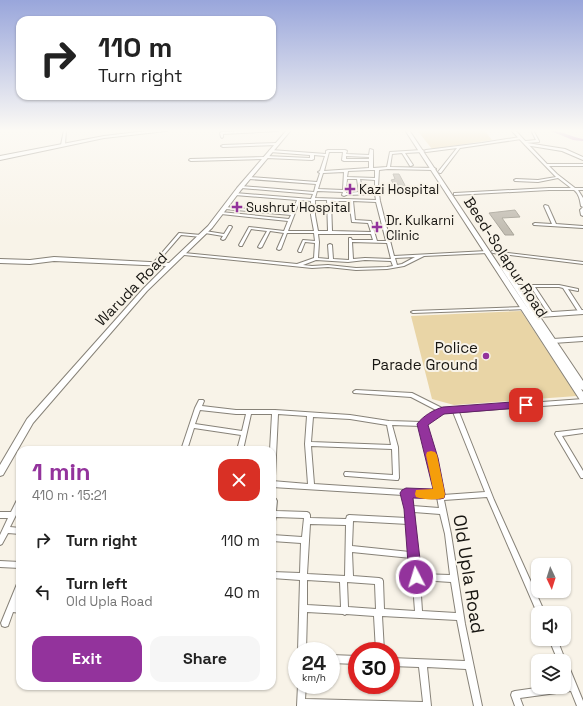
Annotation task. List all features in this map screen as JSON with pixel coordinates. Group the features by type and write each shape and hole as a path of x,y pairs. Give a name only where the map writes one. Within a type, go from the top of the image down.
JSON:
{"main road":[{"name":"Waruda Road","path":"0,471 30,421 145,290 203,234 261,163"},
{"name":"Beed-Solapur Road","path":"432,163 490,252 516,286 583,387"},
{"name":"Beed-Solapur Road","path":"437,171 455,194 524,308 583,399"},
{"path":"0,261 30,262 61,260 172,264"},
{"path":"535,315 582,312"}],"street":[{"path":"316,259 318,242 312,209 323,163"},
{"path":"371,163 371,169"},
{"path":"388,168 389,163"},
{"path":"320,172 388,168 437,171 444,163"},
{"path":"546,165 583,164"},
{"path":"546,165 573,188 581,198 583,215"},
{"path":"377,169 378,201 395,267"},
{"path":"344,200 346,170"},
{"path":"516,180 538,181 559,177"},
{"path":"249,178 318,182"},
{"path":"346,178 377,179"},
{"path":"358,178 361,193"},
{"path":"241,187 316,192 377,193"},
{"path":"455,194 573,188 583,189"},
{"path":"235,194 313,200 378,201"},
{"path":"279,249 299,199"},
{"path":"329,200 330,232"},
{"path":"351,200 353,221 370,222 375,241"},
{"path":"546,206 554,225"},
{"path":"223,211 293,214"},
{"path":"223,211 291,220"},
{"path":"535,224 583,227"},
{"path":"223,239 230,227"},
{"path":"241,245 250,228 286,232 373,233"},
{"path":"260,247 269,230"},
{"path":"350,233 351,260"},
{"path":"155,263 180,234 226,235"},
{"path":"300,251 304,241 318,242"},
{"path":"350,241 388,242"},
{"path":"330,245 330,260"},
{"path":"296,266 316,259 351,260 490,252 583,263"},
{"path":"184,254 296,266 328,266 356,269 395,267 407,264 421,256"},
{"path":"516,286 566,288 576,290"},
{"path":"532,286 551,314"},
{"path":"566,288 582,312"},
{"path":"413,312 524,308"},
{"path":"553,341 583,339"},
{"path":"356,392 412,395 443,411"},
{"path":"198,408 249,412 310,414 350,417 389,423 423,424 436,414 443,411 583,399"},
{"path":"185,446 201,401"},
{"path":"455,410 489,494 538,606"},
{"path":"241,446 249,412"},
{"path":"274,446 276,412"},
{"path":"310,414 308,444 311,485"},
{"path":"347,474 396,478 394,447 389,423"},
{"name":"Old Upla Road","path":"423,424 443,511 460,617 478,706"},
{"path":"192,426 244,433"},
{"path":"583,431 558,434 583,476"},
{"path":"308,444 394,447"},
{"path":"276,484 311,485 440,496 489,494"},
{"path":"406,493 410,509 419,614"},
{"path":"0,542 16,509"},
{"path":"410,509 443,511"},
{"path":"276,514 307,515 303,576 305,608 303,642"},
{"path":"0,515 13,515"},
{"path":"346,611 349,518 411,521"},
{"path":"307,521 350,522"},
{"path":"6,530 16,531"},
{"path":"276,538 305,540"},
{"path":"349,549 414,555"},
{"path":"0,564 16,565"},
{"path":"276,575 379,581 380,642"},
{"path":"416,577 455,579"},
{"path":"5,623 16,596"},
{"path":"11,608 16,609"},
{"path":"305,608 460,617"},
{"path":"400,662 469,665"},
{"path":"423,663 427,706"},
{"path":"571,682 581,706"},
{"path":"519,706 515,695 573,687"},
{"path":"302,694 301,704 421,706"}],"shaded area":[{"name":"Police Parade Ground","path":"521,311 577,396 454,405 432,399 411,316"}],"building":[{"path":"393,174 399,174 407,189 400,189 397,183 393,183 391,180 395,179"},
{"path":"515,210 520,217 502,218 514,235 505,235 489,213"}],"slow traffic":[{"path":"421,494 440,494 431,455"}],"place":[{"name":"Kazi Hospital","path":"350,189"},
{"name":"Sushrut Hospital","path":"237,207"},
{"name":"Dr. Kulkarni Clinic","path":"377,227"},
{"name":"Police Parade Ground","path":"486,356"}],"route":[{"path":"416,577 410,509 406,493 440,494 423,424 436,414 443,411 526,405"}]}
